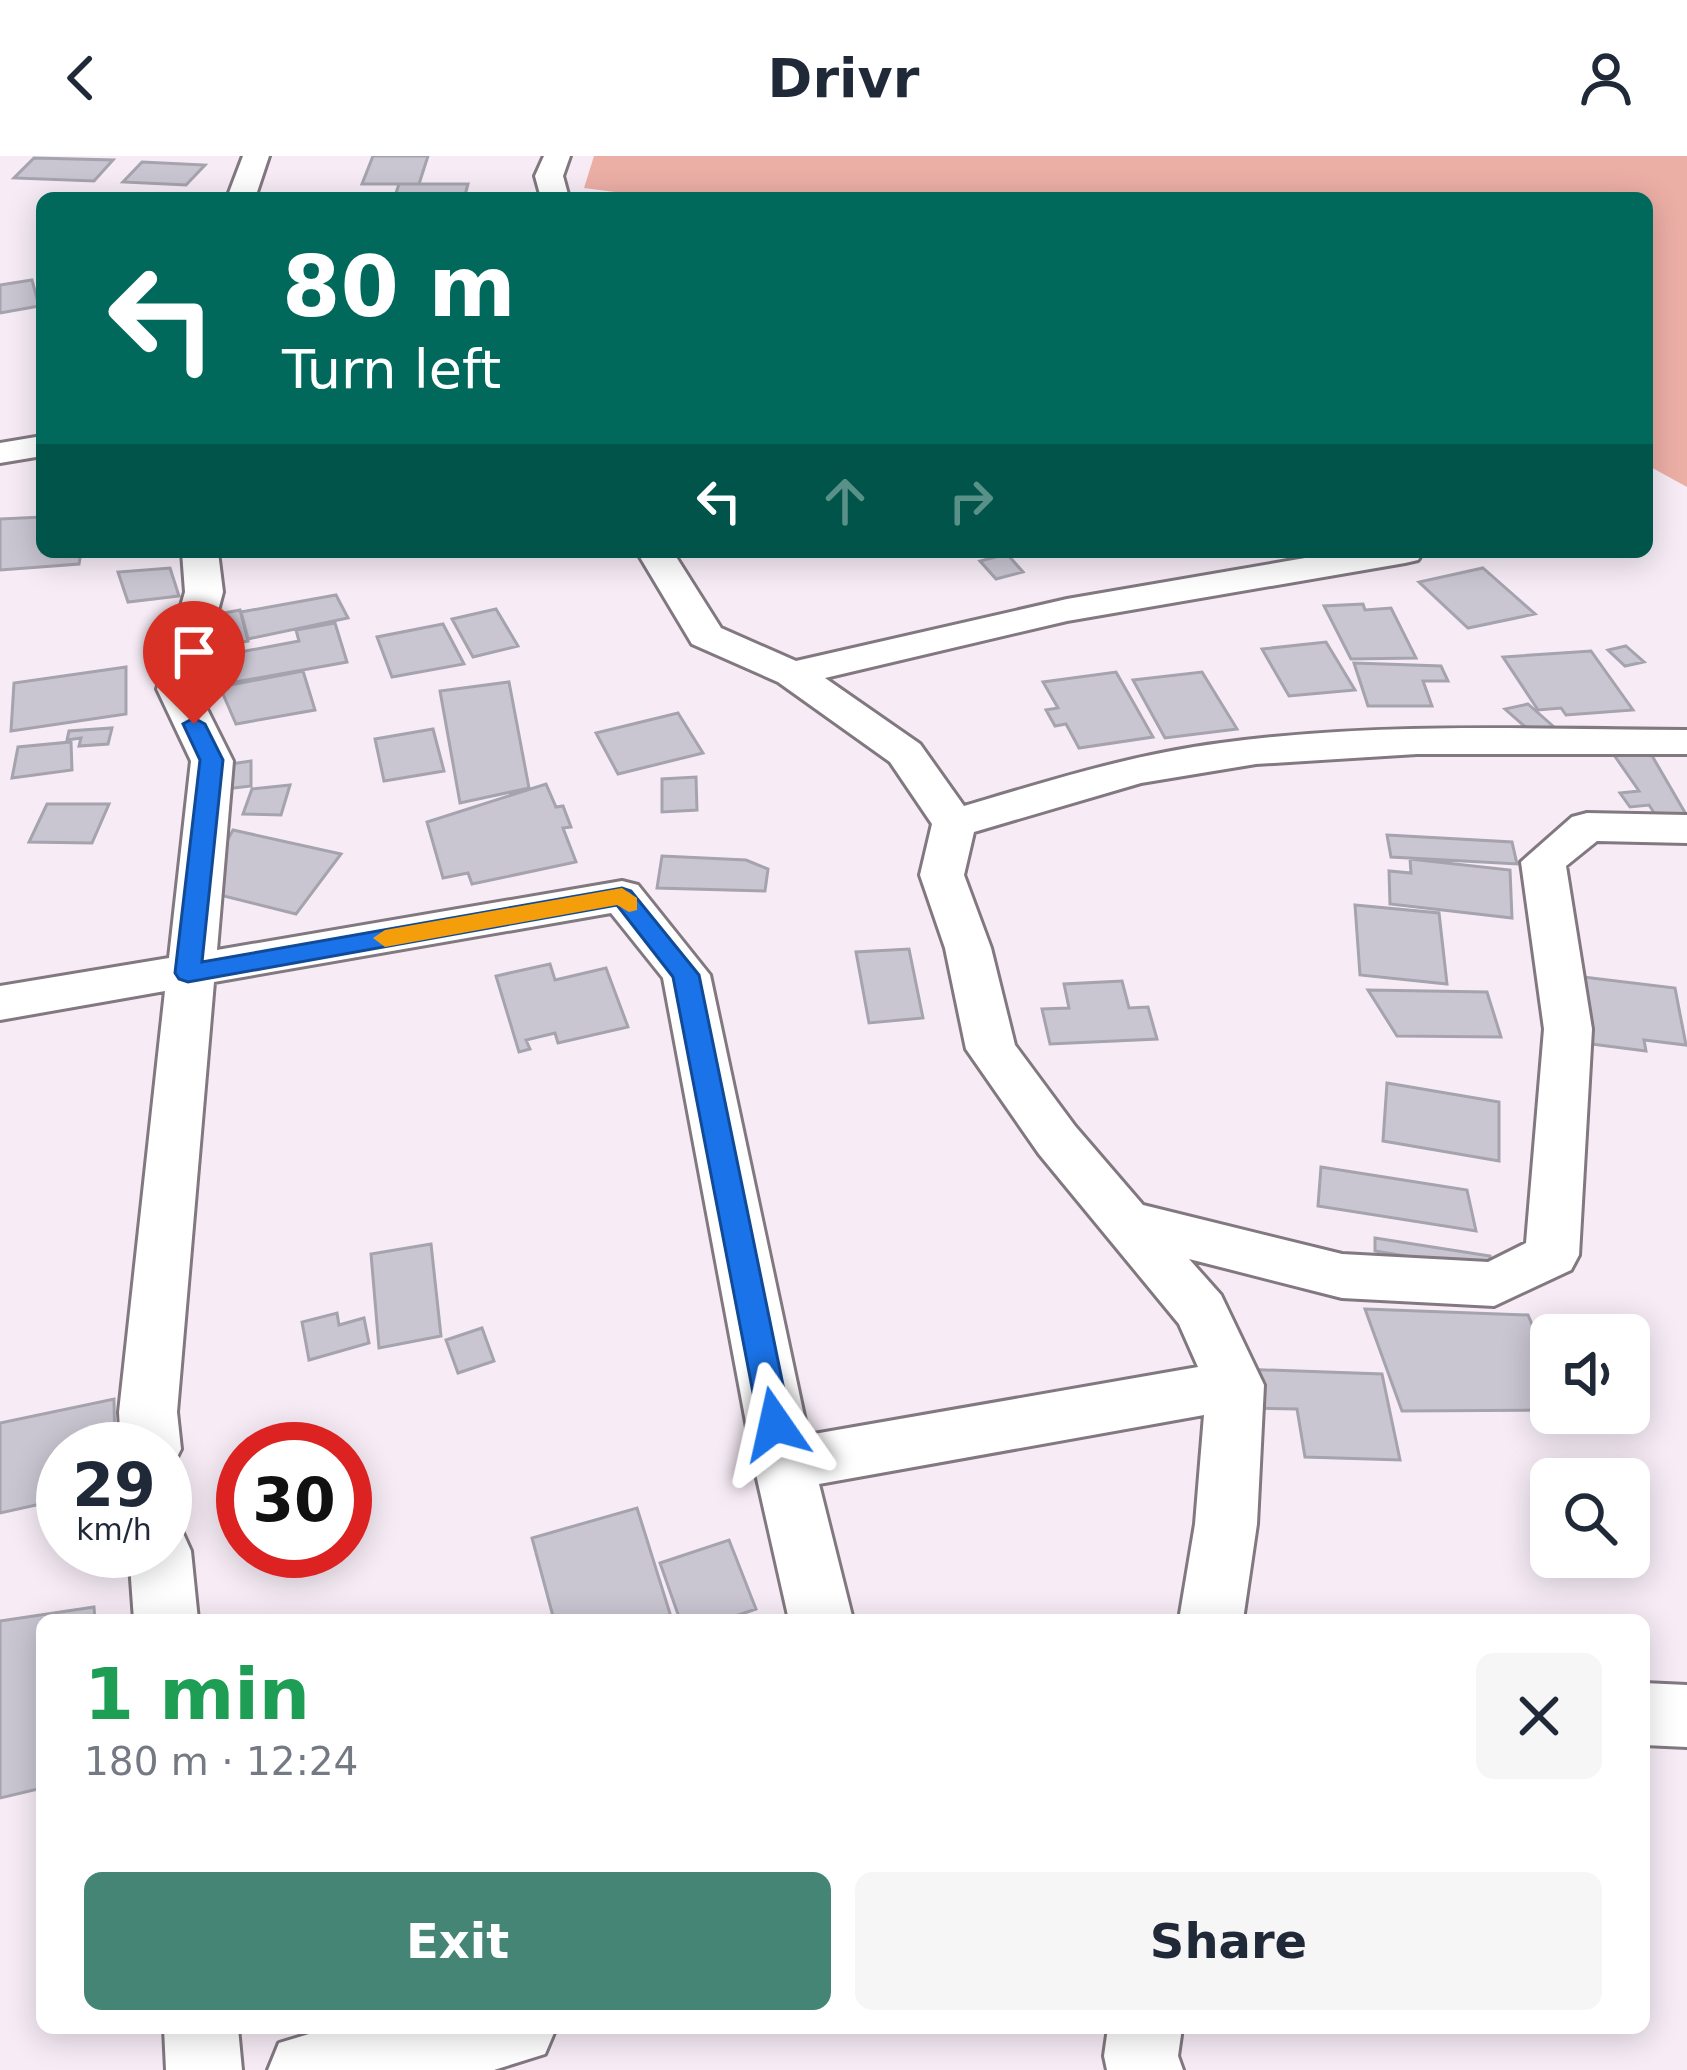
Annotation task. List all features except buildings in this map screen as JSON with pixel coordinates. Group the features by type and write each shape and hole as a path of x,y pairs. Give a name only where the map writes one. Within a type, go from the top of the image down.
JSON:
{"street":[{"path":"243,192 256,156"},
{"path":"553,192 549,176 556,156"},
{"path":"0,453 36,447"},
{"path":"149,1422 188,973 212,760 177,688 204,592 201,558"},
{"path":"663,558 706,636 792,674 905,753 954,824 943,874 968,948 991,1049 1057,1139 1201,1311 1235,1385 1226,1524 1212,1614"},
{"path":"792,674 1066,610 1371,558"},
{"path":"954,824 1106,776 1256,751 1514,742 1687,742"},
{"path":"1131,1223 1342,1276 1494,1284 1552,1256 1568,1029 1543,862 1587,827 1686,830"},
{"path":"0,1003 622,896 686,975 784,1465 820,1614"},
{"path":"784,1465 1235,1385"},
{"path":"162,1578 165,1614"},
{"path":"1650,1714 1687,1716"},
{"path":"202,2034 205,2070"},
{"path":"306,2070 489,2034"},
{"path":"1144,2034 1141,2056 1145,2070"}],"shaded area":[{"path":"594,156 1687,156 1687,487 1653,468 1653,192 615,192 584,188"}],"slow traffic":[{"path":"385,938 622,896 629,904"}],"route":[{"path":"194,724 212,760 188,973 622,896 686,975 775,1424"}]}
